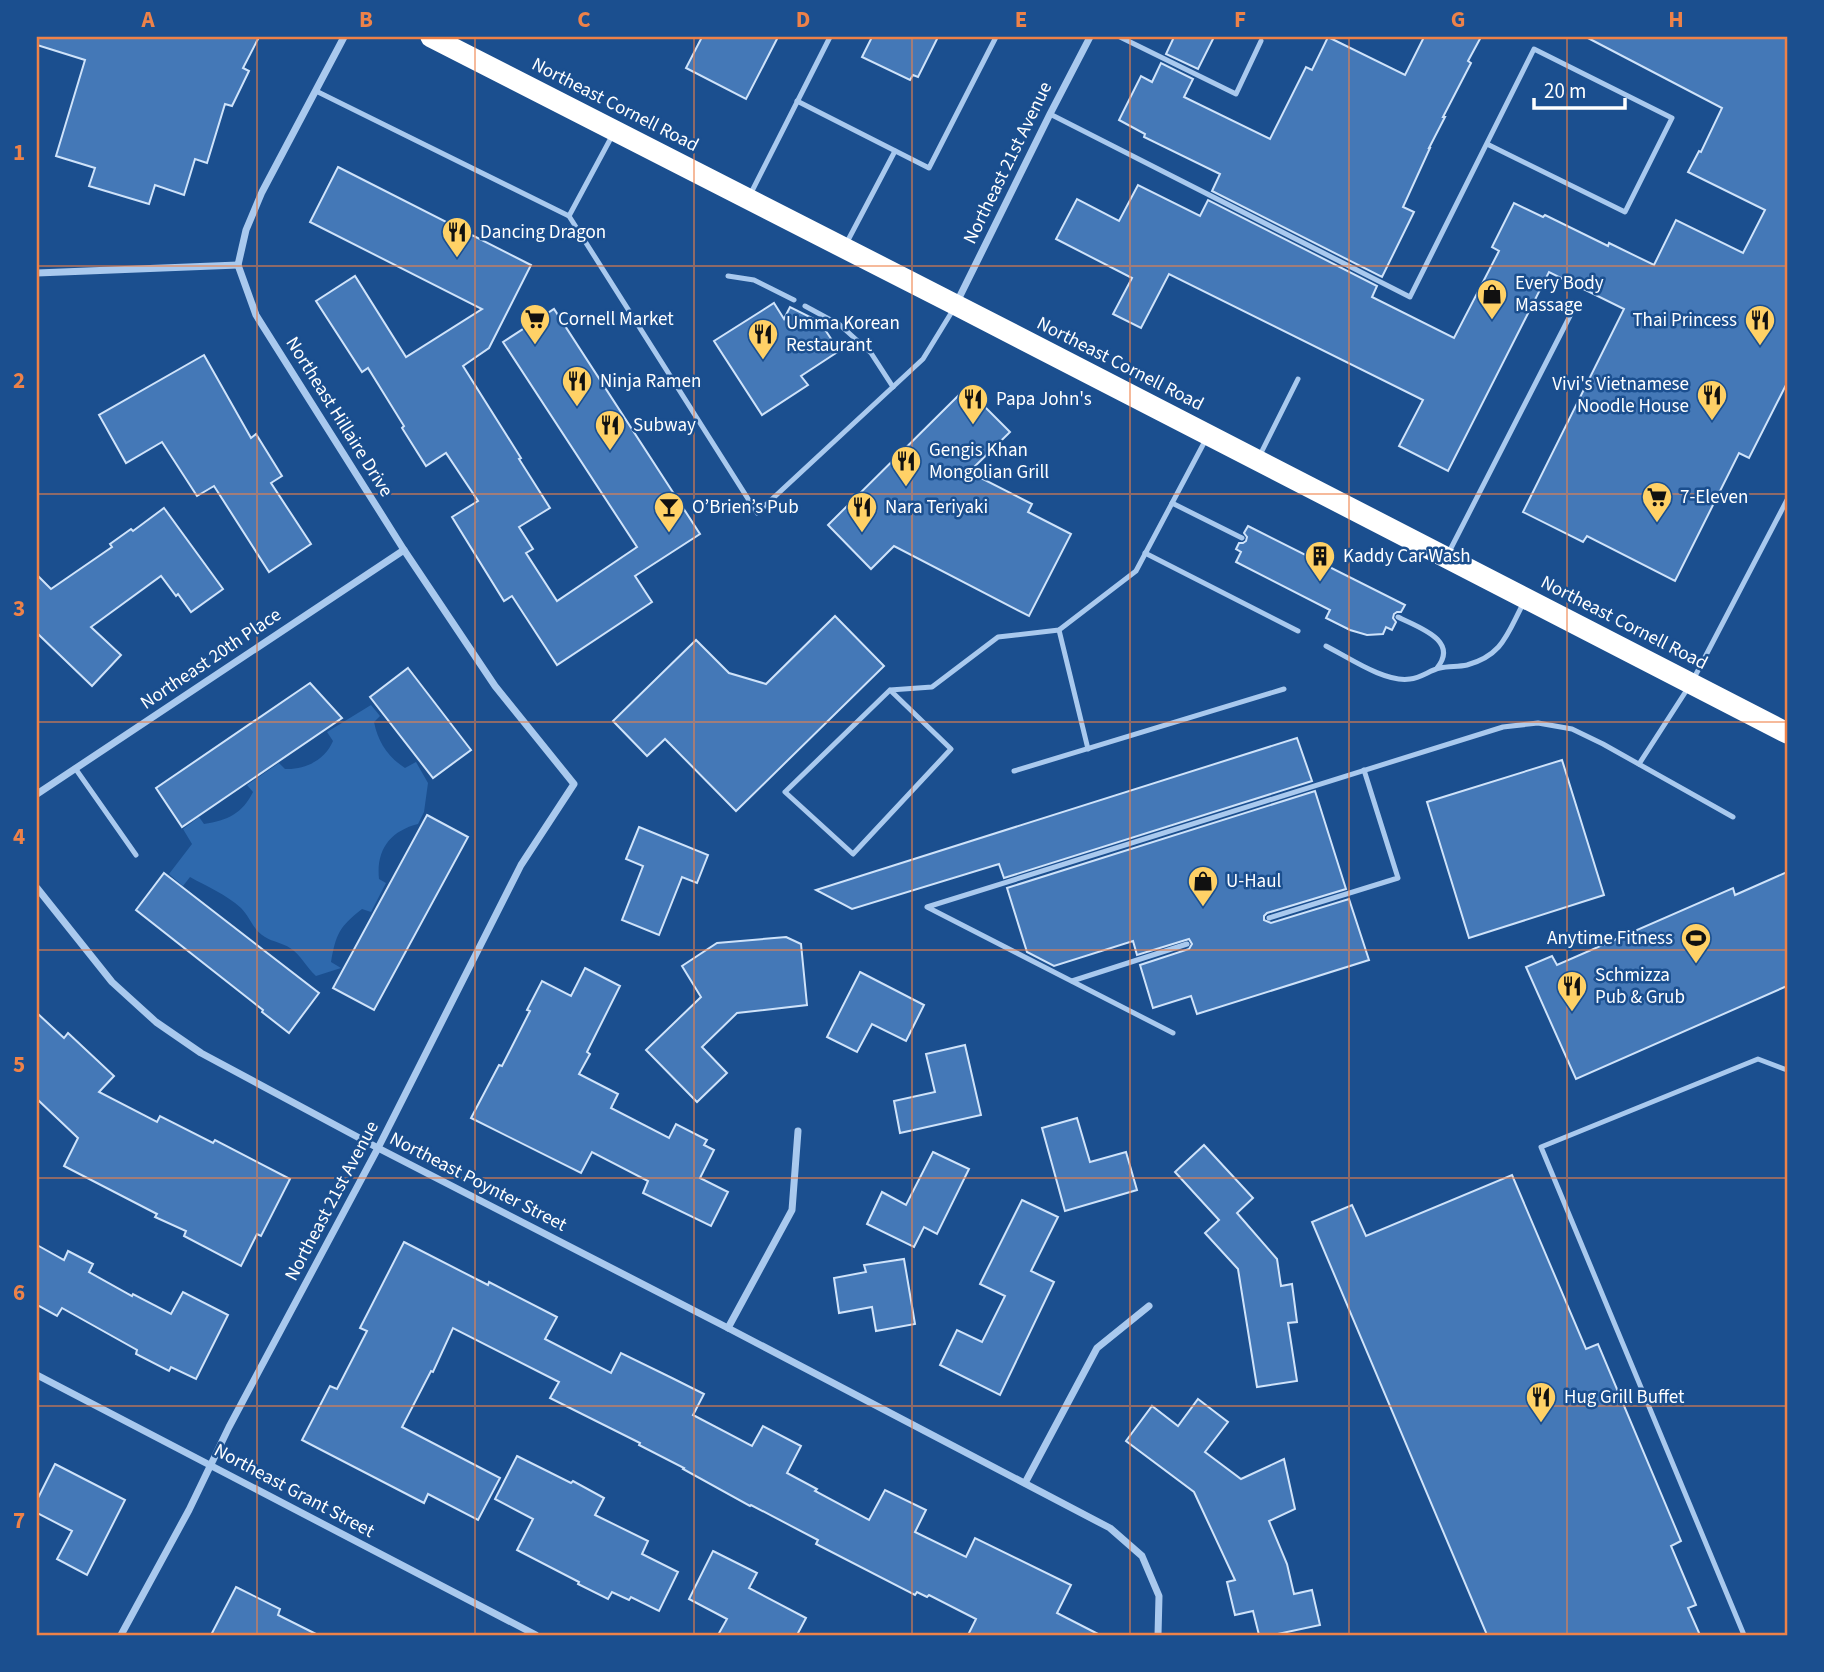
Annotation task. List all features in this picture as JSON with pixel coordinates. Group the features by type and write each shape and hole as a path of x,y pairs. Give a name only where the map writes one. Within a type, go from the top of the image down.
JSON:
{"highway":[{"name":"Northeast Cornell Road","path":"431,37 1787,733"}],"street":[{"path":"37,273 238,265 246,230 262,192 344,37"},
{"name":"Northeast 21st Avenue","path":"956,305 1090,37"},
{"name":"Northeast Hillaire Drive","path":"238,265 256,315 404,550 495,686 574,784"},
{"name":"Northeast 20th Place","path":"37,794 404,550"},
{"name":"Northeast 21st Avenue","path":"121,1635 378,1148 521,865 574,784"},
{"name":"Northeast Poynter Street","path":"37,888 112,982 156,1022 201,1053 378,1148 1110,1528 1142,1556 1159,1596 1158,1635"},
{"path":"728,1328 792,1210 798,1131"},
{"path":"1025,1483 1097,1348 1149,1306"},
{"name":"Northeast Grant Street","path":"37,1375 536,1635"}],"lane":[{"path":"748,199 830,37"},
{"path":"797,101 929,168 996,37"},
{"path":"1119,37 1236,94 1261,41"},
{"path":"1050,114 1410,297 1534,49 1672,118 1625,212 1487,144"},
{"path":"316,91 569,216 757,513 923,359 956,305"},
{"path":"569,216 615,131"},
{"path":"845,248 895,151"},
{"path":"728,276 754,280 794,300"},
{"path":"805,306 840,325 871,353 893,387"},
{"path":"1446,557 1572,312"},
{"path":"1257,460 1298,379"},
{"path":"890,690 951,749 853,854 785,792 890,690 932,687 998,637 1059,630 1136,571 1208,435"},
{"path":"1639,764 1692,683 1787,500"},
{"path":"1172,503 1242,538"},
{"path":"1145,553 1298,632"},
{"path":"1326,646 1382,675 1396,679 1411,679 1437,668 1466,666 1492,654 1502,645 1526,598"},
{"path":"1398,617 1438,639 1444,650 1437,668"},
{"path":"1059,630 1088,749"},
{"path":"1014,771 1284,689"},
{"path":"1173,1033 927,907 1503,727 1538,723 1572,729 1733,817"},
{"path":"75,768 136,855"},
{"path":"1269,918 1398,878 1364,770"},
{"path":"1072,981 1187,944"},
{"path":"1744,1635 1541,1147 1758,1059 1787,1070"}],"shaded area":[{"path":"371,705 380,716 374,722 385,748 405,768 416,762 428,783 424,812 418,824 400,831 387,843 379,869 379,879 386,883 371,912 362,909 348,921 335,944 331,962 341,968 316,976 294,951 261,934 241,908 229,899 190,877 183,886 169,874 192,844 183,829 199,817 204,824 239,811 253,792 247,785 279,763 285,769 314,763 325,754 333,741 327,732"}],"building":[{"path":"37,37 259,37 243,68 249,71 232,106 225,104 207,163 195,159 184,195 155,185 149,204 89,186 95,168 56,156 85,60 37,45"},
{"path":"702,37 778,37 746,99 686,68"},
{"path":"872,37 938,37 918,77 913,75 910,80 862,57"},
{"path":"1174,37 1214,37 1198,69 1166,54"},
{"path":"1328,37 1405,75 1424,37 1481,37 1403,207 1414,212 1382,277 1212,191 1220,174 1144,137 1145,134 1119,120 1141,76 1152,82 1161,63 1193,79 1184,97 1270,139 1306,67 1312,70"},
{"path":"1586,37 1787,37 1787,383 1749,458 1739,453 1675,581 1587,536 1583,542 1523,512 1624,309 1549,272 1448,471 1399,446 1423,400 1169,274 1141,328 1113,314 1132,278 1056,239 1077,199 1119,221 1138,185 1200,216 1208,200 1377,286 1372,297 1454,338 1499,251 1492,247 1514,203 1654,265 1676,220 1743,253 1765,210 1688,172 1722,108"},
{"path":"338,167 531,265 489,348 463,366 550,508 519,527 533,549 526,553 557,601 637,547 503,342 554,309 700,534 635,576 652,602 557,665 512,596 504,601 452,517 478,501 446,453 426,466 368,368 362,372 316,301 355,276 406,357 482,309 310,222"},
{"path":"774,303 784,319 790,307 820,322 839,351 801,376 808,385 762,415 714,341"},
{"path":"204,355 251,438 256,434 282,476 271,483 311,544 269,572 214,486 197,496 162,442 126,463 99,415"},
{"path":"966,388 1010,432 969,472 1032,504 1028,512 1071,534 1029,616 894,546 871,569 828,525"},
{"path":"164,508 223,589 191,612 161,576 91,627 121,655 92,686 37,633 37,575 51,589 112,547 110,544"},
{"name":"Kaddy Car Wash","path":"1248,526 1405,605 1401,612 1394,614 1396,622 1392,630 1386,627 1383,634 1367,635 1350,630 1326,618 1330,610 1236,562 1241,552 1236,549 1239,543 1246,541 1244,533"},
{"path":"835,616 884,666 736,811 665,739 647,756 613,721 696,640 729,673 766,684"},
{"path":"408,668 471,750 433,778 370,697"},
{"path":"310,683 342,718 182,827 156,788"},
{"path":"1297,738 1312,781 1004,878 999,864 852,909 816,890"},
{"path":"1562,760 1604,895 1469,938 1427,802"},
{"path":"1315,791 1346,889 1267,913 1264,920 1271,923 1349,899 1369,960 1197,1014 1191,996 1153,1008 1140,965 1189,949 1192,944 1189,939 1137,955 1133,941 1054,966 1027,952 1007,888"},
{"path":"427,815 468,837 374,1010 333,988"},
{"path":"639,827 708,855 697,883 682,877 659,935 622,920 643,866 626,859"},
{"path":"1787,872 1787,986 1576,1079 1526,967 1552,956 1557,965 1733,888 1735,895"},
{"path":"164,873 319,993 289,1033 136,910"},
{"path":"786,937 801,944 807,1005 737,1013 702,1047 727,1073 697,1102 646,1050 701,997 682,966 717,943"},
{"path":"585,968 620,986 579,1074 618,1094 611,1108 669,1138 676,1124 707,1140 704,1145 714,1150 700,1178 728,1192 711,1226 643,1193 648,1181 592,1152 581,1173 471,1118 499,1065 502,1066 542,981 571,996"},
{"path":"860,972 924,1005 906,1041 872,1024 857,1052 827,1037"},
{"path":"37,1013 64,1038 68,1033 114,1076 99,1092 157,1122 160,1116 213,1143 215,1140 290,1179 261,1236 257,1234 241,1266 184,1236 186,1231 155,1217 157,1214 64,1166 78,1138 37,1099"},
{"path":"965,1045 981,1115 900,1133 894,1101 935,1092 926,1054"},
{"path":"1077,1118 1090,1162 1126,1152 1137,1190 1065,1211 1042,1128"},
{"path":"1204,1145 1253,1198 1237,1213 1277,1259 1281,1286 1292,1284 1297,1322 1288,1323 1297,1381 1257,1387 1238,1269 1205,1233 1219,1220 1175,1172"},
{"path":"933,1152 969,1169 937,1234 924,1227 914,1247 867,1224 882,1192 906,1205"},
{"path":"1512,1175 1586,1349 1598,1344 1681,1541 1671,1546 1696,1605 1688,1608 1700,1635 1487,1635 1312,1222 1352,1205 1366,1236"},
{"path":"1022,1200 1058,1217 1031,1271 1054,1282 1000,1395 940,1365 957,1330 982,1342 1005,1296 980,1284"},
{"path":"404,1242 557,1317 545,1339 611,1373 621,1353 704,1394 693,1415 752,1446 763,1426 801,1446 787,1473 869,1520 885,1490 926,1510 915,1532 966,1557 975,1538 1071,1585 1057,1613 1100,1635 968,1635 976,1619 929,1595 927,1597 917,1592 915,1595 816,1544 818,1540 750,1506 639,1445 640,1443 550,1398 559,1382 453,1328 433,1372 431,1371 402,1427 500,1478 478,1520 428,1494 424,1503 302,1440 330,1386 337,1389 367,1331 360,1328"},
{"path":"37,1245 64,1260 68,1251 93,1264 89,1272 171,1314 183,1292 228,1315 196,1379 171,1367 169,1371 136,1354 137,1350 62,1308 57,1316 37,1305"},
{"path":"904,1259 915,1324 876,1331 872,1307 839,1313 834,1278 866,1272 864,1265"},
{"path":"1198,1399 1228,1422 1205,1452 1241,1479 1284,1459 1295,1509 1269,1521 1287,1564 1294,1594 1312,1590 1320,1625 1273,1635 1259,1635 1253,1611 1235,1615 1227,1582 1235,1580 1194,1492 1126,1441 1152,1406 1178,1426"},
{"path":"517,1456 604,1498 595,1515 648,1541 642,1554 678,1572 659,1611 631,1597 629,1600 612,1592 608,1599 517,1550 533,1519 495,1499"},
{"path":"55,1464 125,1500 87,1575 57,1559 72,1531 37,1513 37,1500"},
{"path":"713,1551 757,1573 749,1588 806,1618 797,1635 718,1635 727,1619 689,1599"},
{"path":"236,1587 280,1609 278,1615 318,1635 211,1635"}],"place":[{"name":"Dancing Dragon","path":"457,259"},
{"name":"Every Body Massage","path":"1492,321"},
{"name":"Cornell Market","path":"535,346"},
{"name":"Thai Princess","path":"1760,347"},
{"name":"Umma Korean Restaurant","path":"763,361"},
{"name":"Ninja Ramen","path":"577,408"},
{"name":"Vivi's Vietnamese Noodle House","path":"1712,422"},
{"name":"Papa John's","path":"973,426"},
{"name":"Subway","path":"610,452"},
{"name":"Gengis Khan Mongolian Grill","path":"906,488"},
{"name":"7-Eleven","path":"1657,524"},
{"name":"O’Brien’s Pub","path":"669,534"},
{"name":"Nara Teriyaki","path":"862,534"},
{"name":"Kaddy Car Wash","path":"1320,583"},
{"name":"U-Haul","path":"1203,908"},
{"name":"Anytime Fitness","path":"1696,965"},
{"name":"Schmizza Pub & Grub","path":"1572,1013"},
{"name":"Hug Grill Buffet","path":"1541,1424"}]}
